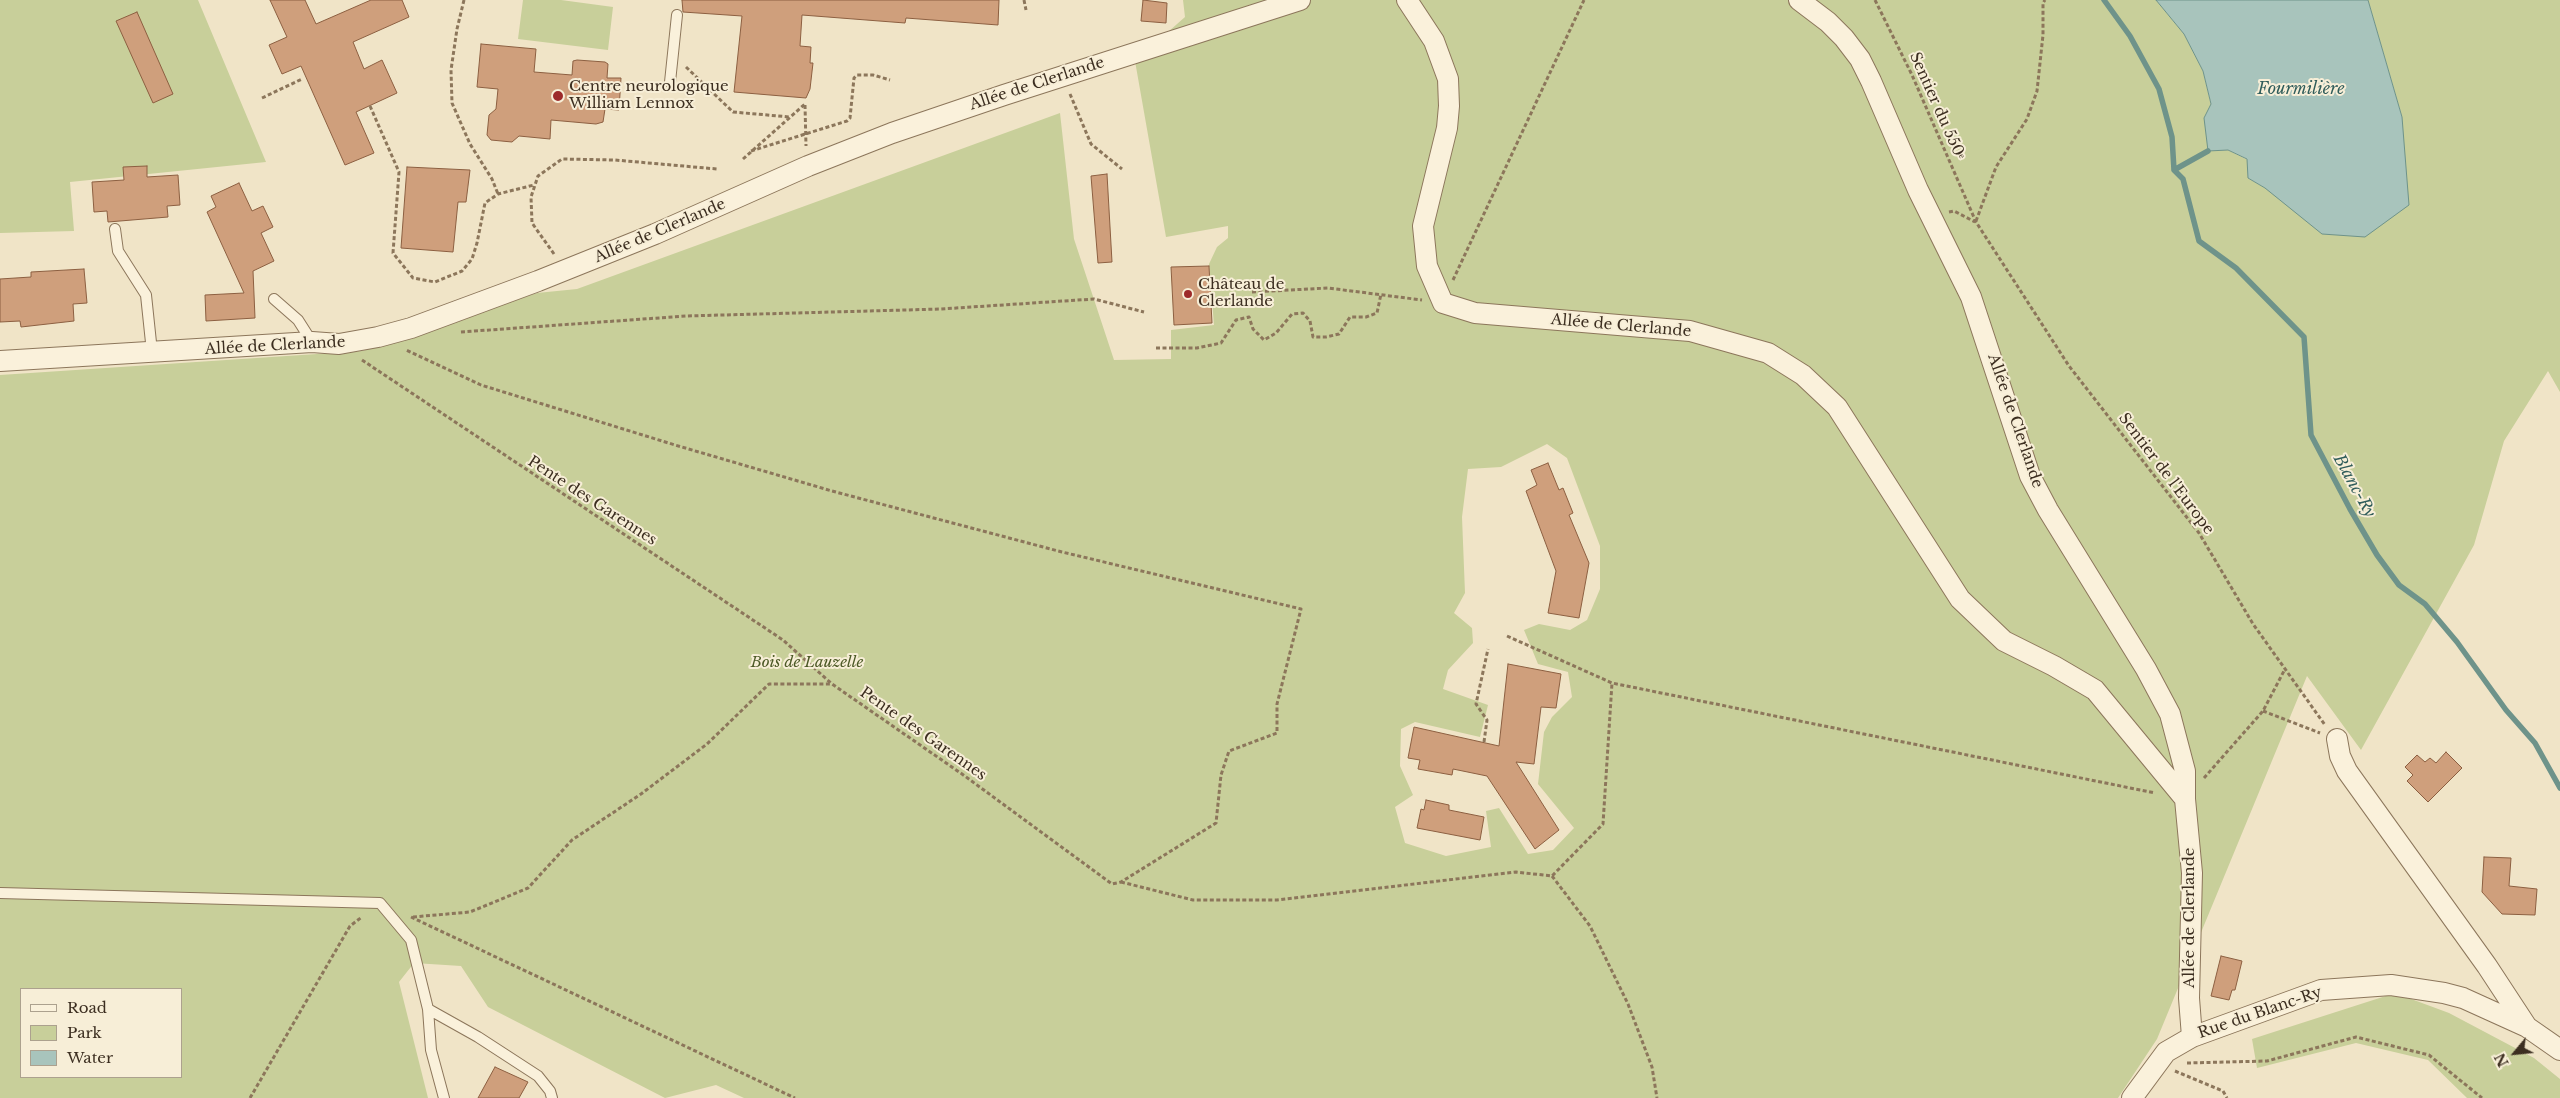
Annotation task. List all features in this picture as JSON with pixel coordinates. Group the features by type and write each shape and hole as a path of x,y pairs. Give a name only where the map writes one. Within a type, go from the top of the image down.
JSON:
{"street":[{"name":"Allée de Clerlande","path":"0,361 312,342 339,344 378,338 450,314 575,266 680,223 808,166 892,133 1062,76 1300,0"},
{"path":"1407,0 1434,40 1448,79 1449,106 1447,128 1423,226 1427,266 1443,304"},
{"name":"Allée de Clerlande","path":"1799,0 1828,22 1844,38 1860,59 1918,190 1971,297 2001,382 2030,476 2048,510 2146,669 2170,714 2185,771 2185,799 2192,873 2189,998 2192,1037"},
{"name":"Allée de Clerlande","path":"1443,304 1475,313 1690,331 1768,353 1803,376 1837,407 1960,599 2004,641 2054,666 2095,690 2185,799"},
{"name":"Rue du Blanc-Ry","path":"2336,739 2340,756 2347,771 2487,966 2527,1027"},
{"name":"Rue du Blanc-Ry","path":"2132,1098 2166,1052 2192,1037 2322,990 2366,986 2408,988 2463,998 2527,1027 2560,1050"}],"lane":[{"path":"670,82 677,15"},
{"path":"115,229 118,251 146,295 152,352"},
{"path":"274,299 298,320 312,342"},
{"path":"0,893 380,903 411,940 428,1009 431,1050 444,1098"},
{"path":"428,1009 478,1037 538,1076 550,1091 552,1098"}],"path":[{"path":"464,0 457,29 451,70 452,103 470,144 492,180 498,194"},
{"path":"1024,0 1026,10"},
{"path":"1443,304 1584,0"},
{"name":"Sentier du 550ᵉ","path":"1875,0 1888,31 1912,74 1976,222"},
{"path":"1976,222 1996,167 2026,119 2037,91 2043,35 2043,3 2046,0"},
{"path":"673,54 733,112 790,117"},
{"path":"751,151 850,118 854,78 857,75 873,75 890,80"},
{"path":"1062,76 1091,144 1122,169"},
{"path":"262,98 302,79"},
{"path":"743,160 805,104 808,166"},
{"path":"370,106 399,172 393,253 406,273 413,278 435,282 462,270 472,259 478,243 485,203 498,194 534,185"},
{"path":"575,266 552,253 532,223 534,185 538,176 562,159 615,160 717,169"},
{"name":"Sentier de l'Europe","path":"1976,222 2069,366 2199,533 2253,624 2310,707 2336,739"},
{"path":"1252,292 1328,288 1417,299"},
{"path":"1156,348 1197,348 1221,343 1236,320 1249,316 1254,329 1264,340 1276,333 1292,314 1303,313 1310,321 1314,336 1326,338 1338,334 1350,316 1366,317 1377,313 1381,294"},
{"path":"457,332 686,316 940,309 1094,299 1144,312"},
{"path":"378,338 481,385 684,448 832,491 1062,552 1301,609 1277,704 1277,733 1229,751 1221,775 1216,823 1121,882"},
{"name":"Pente des Garennes","path":"339,344 432,409 783,640 832,684 962,774 1112,884 1121,882 1193,900 1277,900 1516,872 1552,876"},
{"path":"1507,636 1612,683 2156,793"},
{"path":"1484,742 1487,720 1476,704 1488,649"},
{"path":"2185,799 2263,711 2285,669"},
{"path":"1612,683 1602,824 1552,876 1590,926 1628,1004 1652,1067 1657,1098"},
{"path":"413,917 470,912 528,888 572,840 640,794 707,744 769,684 832,684"},
{"path":"2263,711 2336,739"},
{"path":"250,1098 350,926 380,903"},
{"path":"446,932 795,1098"},
{"path":"2157,1063 2267,1062 2356,1037 2428,1055 2482,1098"},
{"path":"2157,1063 2223,1091 2227,1098"}],"green space":[{"path":"0,0 198,0 266,162 70,182 74,231 0,233"},
{"path":"523,0 561,0 613,7 608,50 518,39"},
{"name":"Bois de Lauzelle","path":"1183,0 2156,0 2184,34 2203,71 2211,105 2204,118 2228,150 2248,160 2248,178 2265,188 2402,117 2368,0 2560,0 2560,392 2548,371 2504,441 2474,545 2361,750 2307,676 2157,1039 2118,1098 744,1098 716,1085 665,1098 488,1007 461,966 414,963 399,982 428,1098 0,1098 0,375 362,351 537,293 577,289 1060,113 1074,239 1114,360 1171,359 1171,330 1214,325 1209,264 1217,247 1228,238 1228,226 1166,237 1135,61 1185,17","holes":["1547,444 1567,458 1600,546 1600,589 1587,620 1570,630 1539,624 1524,630 1538,664 1568,672 1572,697 1552,717 1544,732 1538,784 1574,828 1553,850 1528,854 1499,808 1486,811 1491,847 1446,856 1405,843 1395,807 1413,795 1400,766 1401,729 1415,722 1480,737 1488,705 1443,689 1448,670 1473,643 1472,628 1454,613 1465,593 1462,517 1468,469 1501,467"]},
{"path":"2395,993 2449,1013 2534,1058 2560,1079 2560,1098 2467,1098 2428,1060 2356,1043 2257,1068 2252,1039"}],"water":[{"name":"Fourmilière","path":"2156,0 2368,0 2402,117 2409,205 2365,237 2322,234 2265,188 2248,178 2247,159 2228,150 2208,151 2204,118 2211,104 2203,71 2184,34"}],"building":[{"path":"270,0 305,0 316,24 371,0 402,0 409,17 353,42 364,69 382,60 397,93 356,112 374,153 345,165 301,66 282,74 269,45 287,37"},
{"path":"682,0 999,0 998,25 906,18 905,23 802,15 800,46 811,47 810,63 813,63 810,89 806,98 734,92 742,16 683,12"},
{"path":"1143,0 1167,3 1166,23 1141,21"},
{"path":"137,12 173,94 153,103 116,21"},
{"path":"481,44 536,49 534,72 572,75 573,61 605,62 608,64 607,78 621,78 619,110 605,109 603,122 596,124 551,120 550,139 519,136 512,142 491,140 487,135 489,115 496,109 498,89 477,87"},
{"path":"147,166 147,177 178,175 180,205 167,206 168,217 108,222 107,211 94,212 92,182 124,180 123,167"},
{"path":"407,167 470,170 466,202 458,202 453,252 401,248"},
{"path":"1107,174 1112,262 1098,263 1091,176"},
{"path":"239,183 252,211 263,206 273,227 261,233 274,261 253,271 255,318 206,321 205,295 244,293 207,212 216,207 211,196"},
{"name":"Château de Clerlande","path":"1209,266 1212,323 1174,325 1171,267"},
{"path":"84,269 87,303 73,304 74,321 21,327 20,321 0,322 0,279 31,277 31,272"},
{"path":"1548,463 1559,490 1563,488 1573,513 1569,515 1589,563 1579,618 1548,613 1556,571 1526,491 1537,485 1531,470"},
{"path":"1508,664 1561,674 1556,708 1541,707 1534,764 1516,762 1559,830 1535,849 1487,776 1453,769 1452,775 1418,769 1420,760 1408,758 1414,727 1499,746"},
{"path":"2446,752 2462,768 2428,802 2407,781 2413,775 2405,767 2417,755 2425,762 2430,758 2436,763"},
{"path":"1426,800 1449,805 1449,810 1484,817 1480,840 1417,828 1421,809 1424,810"},
{"path":"2484,857 2511,858 2509,886 2537,889 2535,915 2502,914 2482,892"},
{"path":"2221,956 2242,961 2235,990 2232,990 2229,1000 2211,996"},
{"path":"495,1067 528,1082 519,1098 478,1098"}],"waterway":[{"name":"Blanc-Ry","path":"2104,0 2130,36 2159,89 2172,137 2174,170 2183,179 2199,241 2236,268 2304,337 2311,435 2350,509 2377,555 2399,585 2425,604 2457,642 2506,710 2535,743 2560,788"},
{"path":"2174,170 2208,151"}],"place":[{"name":"Centre neurologique William Lennox","path":"558,96"},
{"name":"Château de Clerlande","path":"1188,294"}]}
